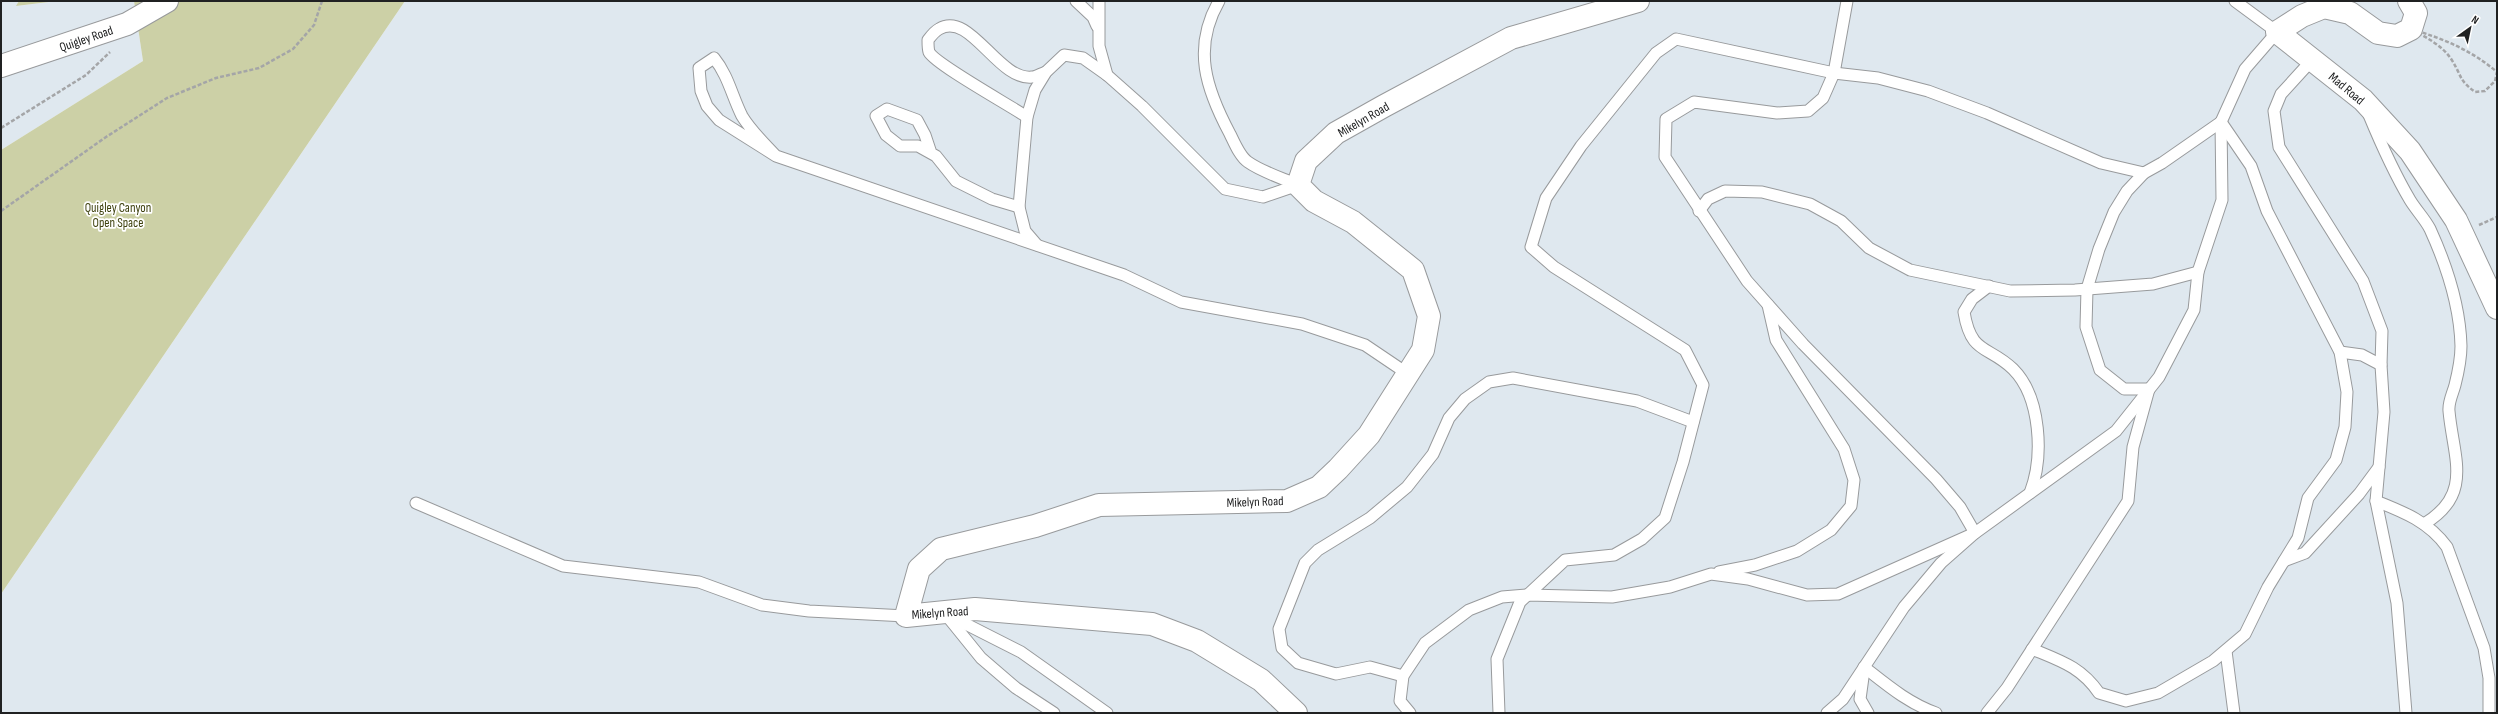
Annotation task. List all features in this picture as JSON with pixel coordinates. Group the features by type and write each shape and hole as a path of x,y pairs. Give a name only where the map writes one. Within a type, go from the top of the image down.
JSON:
{"street":[{"name":"Quigley Road","path":"1,66 127,24 167,1"},
{"name":"Mikelyn Road","path":"1296,713 1261,680 1196,641 1152,624 975,609 906,616 919,569 941,549 1036,526 1099,505 1287,501 1319,488 1369,435 1423,350 1429,316 1413,270 1353,222 1314,201 1298,185 1306,161 1336,133 1512,38 1638,1"},
{"path":"2277,32 2302,16 2324,7 2350,13 2378,33 2397,36 2411,29 2416,13 2409,1"},
{"name":"Mad Road","path":"2277,32 2362,100 2410,151 2456,220 2497,308"}],"lane":[{"path":"1076,1 1093,17 1098,29"},
{"path":"1099,1 1099,46 1107,75"},
{"path":"1219,1 1205,34 1203,58 1209,86 1221,117 1246,162 1298,185"},
{"path":"1847,1 1834,73 1823,98 1808,111 1777,113 1694,102 1666,119 1665,157 1699,211 1747,281 1803,344 1936,479 1960,507 1975,533"},
{"path":"1827,713 1843,699 1904,607 1941,562 1975,533 2116,431 2159,377 2194,310 2198,272 2222,200 2221,122 2245,69 2277,32 2235,1"},
{"path":"1027,118 1004,100 944,67 929,52 928,40 939,28 955,26 971,35 1011,73 1031,78 1046,72"},
{"path":"1499,713 1497,659 1520,602 1565,560 1614,555 1642,539 1665,518 1703,385 1684,350 1554,267 1531,247 1546,198 1580,146 1651,60 1676,39 1834,73 1878,78 1928,91 1987,113 2101,163 2144,173"},
{"path":"1037,246 1025,231 1019,207 1027,118 1035,90 1046,72 1064,55 1083,58 1107,75 1142,106 1224,189 1263,197 1298,185"},
{"path":"776,156 756,134 743,116 725,71 714,58 699,68 701,91 706,106 719,120 776,156 1124,275 1181,302 1302,324 1365,345 1408,374"},
{"path":"2312,60 2281,94 2274,111 2279,147 2363,281 2382,331 2381,365 2384,412 2376,501 2397,603 2406,713"},
{"path":"2362,100 2378,137 2410,200 2430,228 2447,274 2456,312 2461,346 2456,383 2449,408 2452,439 2458,466 2454,492 2445,509 2424,524"},
{"path":"931,153 925,135 917,120 887,109 876,116 886,135 900,146 918,146 936,156 956,181 992,200 1019,207"},
{"path":"2149,388 2124,389 2100,370 2086,327 2087,289 2099,249 2114,212 2127,191 2144,173 2162,163 2221,122"},
{"path":"2032,649 2063,662 2087,676 2098,693 2126,701 2158,693 2213,661 2245,634 2298,538 2308,498 2336,460 2345,427 2347,392 2340,352 2267,211 2251,166 2221,122"},
{"path":"1699,211 1708,199 1725,191 1762,192 1783,197 1810,204 1841,222 1870,248 1910,270 2010,291 2087,289 2153,284 2198,272"},
{"path":"1989,286 1972,299 1964,312 1967,330 1982,350 2011,367 2024,381 2034,411 2039,442 2037,474 2029,493"},
{"path":"1410,713 1400,701 1403,676 1425,643 1469,610 1502,597 1527,595 1612,597 1670,587 1711,574 1755,565 1797,551 1831,530 1851,506 1854,480 1844,450 1776,340 1768,304"},
{"path":"2340,352 2362,355 2381,365"},
{"path":"1403,676 1370,667 1336,674 1298,663 1282,648 1279,629 1305,563 1318,550 1370,518 1407,487 1433,454 1449,418 1465,398 1489,382 1513,378 1637,401 1693,422"},
{"path":"1987,713 2007,688 2128,500 2133,447 2149,388"},
{"path":"2284,561 2305,553 2359,494 2379,466"},
{"path":"2376,501 2414,516 2438,535 2447,547 2484,648 2489,678 2489,713"},
{"path":"416,503 563,566 699,582 762,605 809,611 906,616"},
{"path":"1711,574 1748,579 1807,595 1838,594 1975,533"},
{"path":"944,612 981,658 1016,688 1054,713"},
{"path":"944,612 1021,652 1107,713"},
{"path":"2226,650 2234,713"},
{"path":"1864,667 1860,699 1868,713"},
{"path":"1864,667 1883,683 1919,707 1936,713"}],"path":[{"path":"1,211 106,137 167,98 216,78 259,68 293,49 314,25 322,1"},
{"path":"2411,29 2446,40 2479,57 2497,72 2495,81 2485,91 2475,92 2461,81 2453,62 2438,45 2411,29"},
{"path":"1,128 86,75 114,48"}],"shaded area":[{"path":"1,1 19,1 17,6 57,1 134,1 143,61 1,150"},
{"path":"405,1 2497,1 2497,713 1,713 1,594"}],"green space":[{"path":"19,1 57,1 16,6"},
{"name":"Quigley Canyon Open Space","path":"134,1 405,1 1,594 1,150 143,61"}]}
